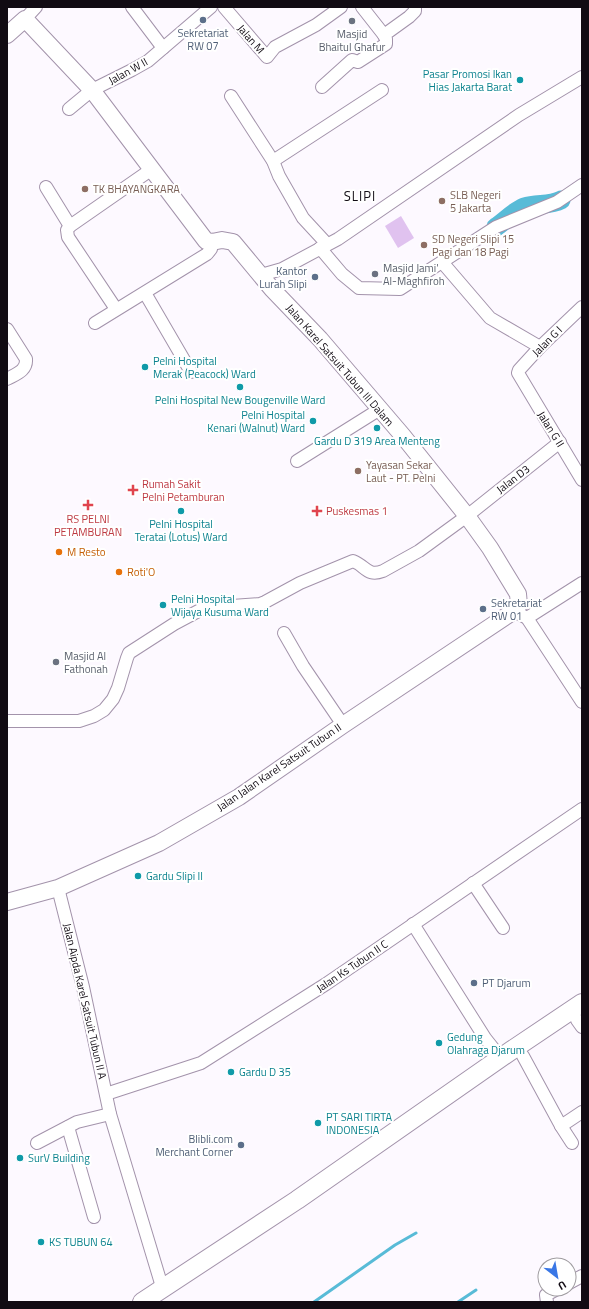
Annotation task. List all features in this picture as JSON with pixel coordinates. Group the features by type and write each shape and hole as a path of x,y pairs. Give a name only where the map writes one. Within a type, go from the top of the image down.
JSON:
{"main road":[{"path":"162,1296 501,1058 581,1017"},
{"path":"142,1302 162,1296 581,1017"}],"street":[{"path":"7,36 36,7"},
{"path":"132,7 162,48"},
{"name":"Jalan W II","path":"69,109 92,90 148,61 200,11 211,7"},
{"name":"Jalan M","path":"224,7 267,57 275,47 316,25 341,7"},
{"path":"322,87 352,60 358,62 386,44 384,35 362,7"},
{"path":"384,35 409,17 415,11 414,7"},
{"path":"25,19 92,90 206,241 212,242 211,249 207,254 146,293 116,309 95,323"},
{"path":"261,275 282,269 338,239 518,115 582,77"},
{"path":"273,161 382,90"},
{"path":"231,96 273,161 303,218 342,274 359,288 400,289 496,227 554,203 582,185"},
{"path":"116,309 68,237 68,230 70,226 152,169"},
{"path":"46,188 70,226"},
{"name":"Jalan Karel Satsuit Tubun III Dalam","path":"212,242 222,240 234,242 272,289 320,338 380,409 467,516 490,548 518,594 520,615"},
{"path":"442,262 490,318 540,347"},
{"path":"272,289 282,269"},
{"path":"146,293 191,372"},
{"name":"Jalan G I","path":"520,379 518,371 540,347 582,307"},
{"path":"7,329 24,356 26,363 26,366 22,370 7,379"},
{"name":"Jalan G II","path":"520,379 582,480"},
{"path":"297,461 380,409"},
{"name":"Jalan D3","path":"7,721 79,721 94,716 104,710 113,699 130,653 174,624 199,610 210,607 222,608 260,604 300,583 353,561 370,573 377,573 419,551 467,516 560,442"},
{"path":"582,583 520,615 582,702"},
{"name":"Jalan Jalan Karel Satsuit Tubun II","path":"7,902 58,888 165,840 240,797 343,725 520,615"},
{"path":"284,634 303,666 343,725"},
{"name":"Jalan Ks Tubun II C","path":"106,1094 201,1063 326,984 582,809"},
{"path":"473,883 503,928"},
{"name":"Jalan Aipda Karel Satsuit Tubun II A","path":"58,888 84,993 110,1114 162,1296"},
{"path":"413,924 485,1038 501,1058"},
{"path":"523,1056 561,1126 572,1143"},
{"path":"561,1126 582,1112"},
{"path":"37,1143 77,1122 110,1114"},
{"path":"68,1127 94,1217"}],"shaded area":[{"path":"401,216 414,238 398,248 385,226"}],"waterway":[{"path":"496,227 524,207 552,203 561,200"},
{"path":"314,1302 395,1245 416,1233"},
{"path":"458,1302 476,1290"}],"place":[{"name":"Sekretariat RW 07","path":"203,20"},
{"name":"Masjid Bhaitul Ghafur","path":"352,21"},
{"name":"Pasar Promosi Ikan Hias Jakarta Barat","path":"520,80"},
{"name":"TK BHAYANGKARA","path":"85,189"},
{"name":"SLB Negeri 5 Jakarta","path":"442,201"},
{"name":"SD Negeri Slipi 15 Pagi dan 18 Pagi","path":"424,245"},
{"name":"Masjid Jami' Al-Maghfiroh","path":"375,274"},
{"name":"Kantor Lurah Slipi","path":"315,277"},
{"name":"Pelni Hospital Merak (Peacock) Ward","path":"145,367"},
{"name":"Pelni Hospital New Bougenville Ward","path":"240,387"},
{"name":"Pelni Hospital Kenari (Walnut) Ward","path":"313,421"},
{"name":"Gardu D 319 Area Menteng","path":"377,428"},
{"name":"Yayasan Sekar Laut - PT. Pelni","path":"358,471"},
{"name":"Rumah Sakit Pelni Petamburan","path":"133,490"},
{"name":"RS PELNI PETAMBURAN","path":"88,505"},
{"name":"Pelni Hospital Teratai (Lotus) Ward","path":"181,511"},
{"name":"Puskesmas 1","path":"317,511"},
{"name":"M Resto","path":"59,552"},
{"name":"Roti'O","path":"119,572"},
{"name":"Pelni Hospital Wijaya Kusuma Ward","path":"163,605"},
{"name":"Sekretariat RW 01","path":"483,609"},
{"name":"Masjid Al Fathonah","path":"56,662"},
{"name":"Gardu Slipi II","path":"138,876"},
{"name":"PT Djarum","path":"474,983"},
{"name":"Gedung Olahraga Djarum","path":"439,1043"},
{"name":"Gardu D 35","path":"231,1072"},
{"name":"PT SARI TIRTA INDONESIA","path":"318,1123"},
{"name":"Blibli.com Merchant Corner","path":"241,1145"},
{"name":"SurV Building","path":"20,1158"},
{"name":"KS TUBUN 64","path":"41,1242"}],"district":[{"name":"SLIPI","path":"360,196"}]}
